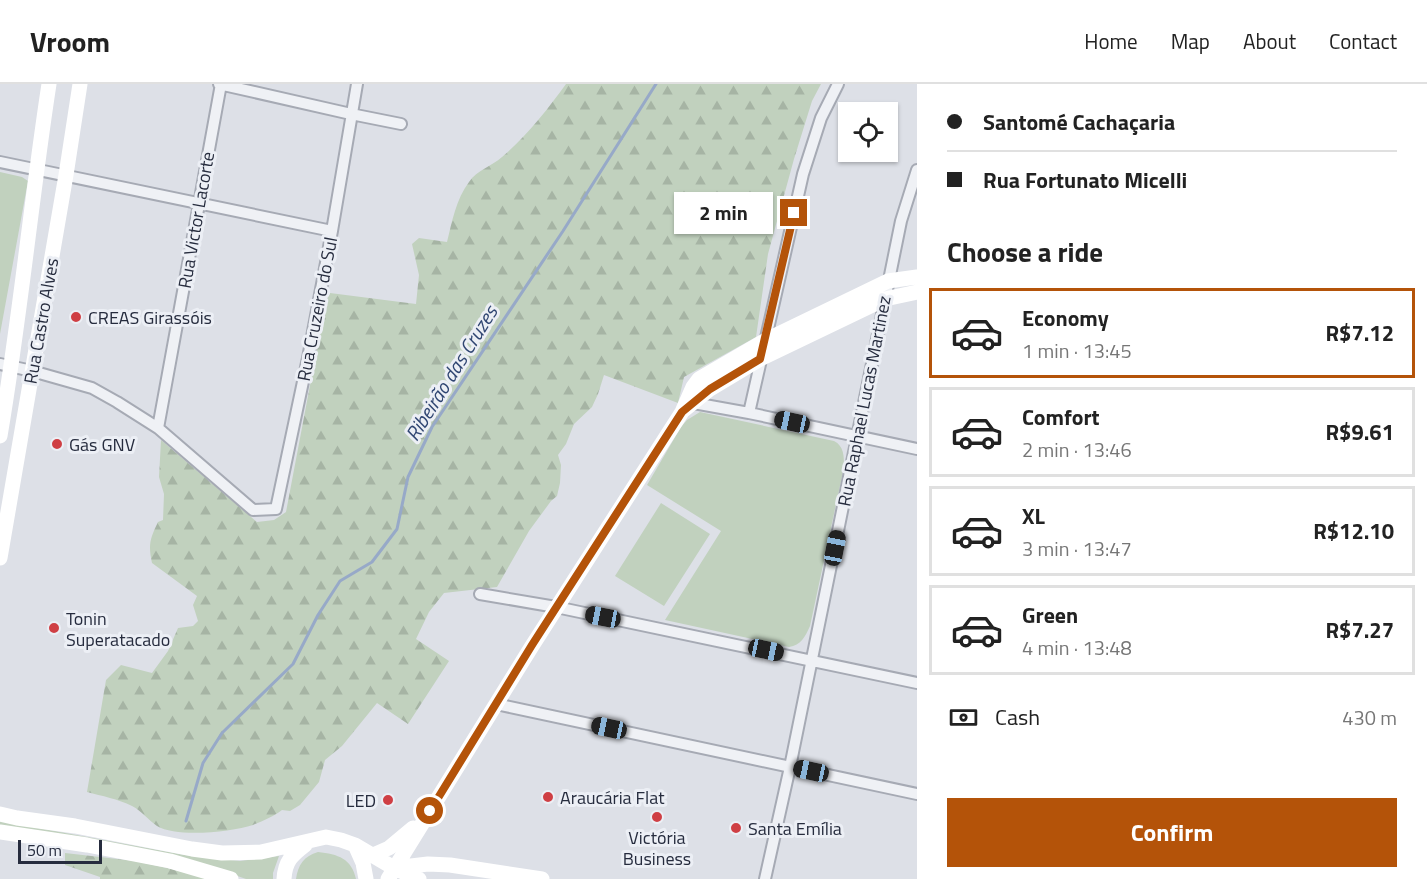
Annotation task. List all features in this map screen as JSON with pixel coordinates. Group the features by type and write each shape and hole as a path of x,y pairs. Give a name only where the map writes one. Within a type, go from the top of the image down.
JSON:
{"main road":[{"name":"Rua Castro Alves","path":"0,436 6,365 49,84"},
{"name":"Rua Castro Alves","path":"0,558 81,84"},
{"path":"391,874 556,608 687,406 693,387 699,379 766,340 888,281 917,277"},
{"path":"687,406 710,389 760,359 885,299 917,292"},
{"path":"373,855 390,848 430,811"},
{"path":"6,814 222,853 261,852 326,837 355,845 373,855 391,874 419,879"},
{"path":"0,832 87,845 170,861 231,879"},
{"path":"284,879 284,871 291,855 313,839"},
{"path":"355,845 363,862 366,879"},
{"path":"391,874 428,864 450,865 542,879"}],"street":[{"path":"220,84 401,124"},
{"name":"Rua Victor Lacorte","path":"158,428 220,84"},
{"name":"Rua Cruzeiro do Sul","path":"158,428 253,510 276,509 308,358 357,84"},
{"path":"749,413 803,174 821,118 838,84"},
{"path":"0,162 332,231"},
{"name":"Rua Raphael Lucas Martinez","path":"765,879 790,767 888,281 901,221 917,170"},
{"path":"6,365 92,388 158,428"},
{"path":"687,406 749,413 917,449"},
{"path":"480,594 917,683"},
{"path":"496,704 917,794"}],"green space":[{"path":"566,84 821,84 812,101 768,254 756,337 684,377 678,403 604,375 592,407 574,424 566,444 558,455 561,465 557,496 529,531 497,587 444,593 429,612 416,639 449,661 408,724 377,703 342,746 325,760 319,782 300,805 290,811 282,810 243,828 190,833 166,830 157,826 132,806 87,792 106,680 121,665 152,673 168,651 178,628 193,626 198,621 193,605 197,596 152,563 150,546 152,537 158,522 163,520 164,494 159,477 161,440 257,522 274,520 286,512 326,301 330,293 416,304 419,275 412,244 419,238 447,242 458,203 469,182 520,140"},
{"path":"0,172 22,177 28,181 0,334"},
{"path":"700,412 834,441 842,449 844,467 810,626 802,640 793,646 665,620 721,531 647,485 681,427"},
{"path":"661,503 710,534 664,606 615,576"},
{"path":"0,821 185,855 240,861 279,856 273,879 246,879 229,873 0,825"},
{"path":"318,852 332,854 343,859 351,867 356,879 296,879 302,862"},
{"path":"65,853 135,861 207,879 100,879 100,877 65,865"}],"waterway":[{"name":"Ribeirão das Cruzes","path":"186,821 203,763 222,733 293,664 318,615 340,581 372,562 397,529 408,477 432,427 563,231 656,84"}],"place":[{"name":"CREAS Girassóis","path":"76,317"},
{"name":"Gás GNV","path":"57,444"},
{"name":"Tonin Superatacado","path":"54,628"},
{"name":"Araucária Flat","path":"548,797"},
{"name":"LED","path":"388,800"},
{"name":"Victória Business","path":"657,817"},
{"name":"Santa Emília","path":"736,828"}],"route":[{"path":"430,811 532,645 682,412 710,389 760,359 794,213"}]}
